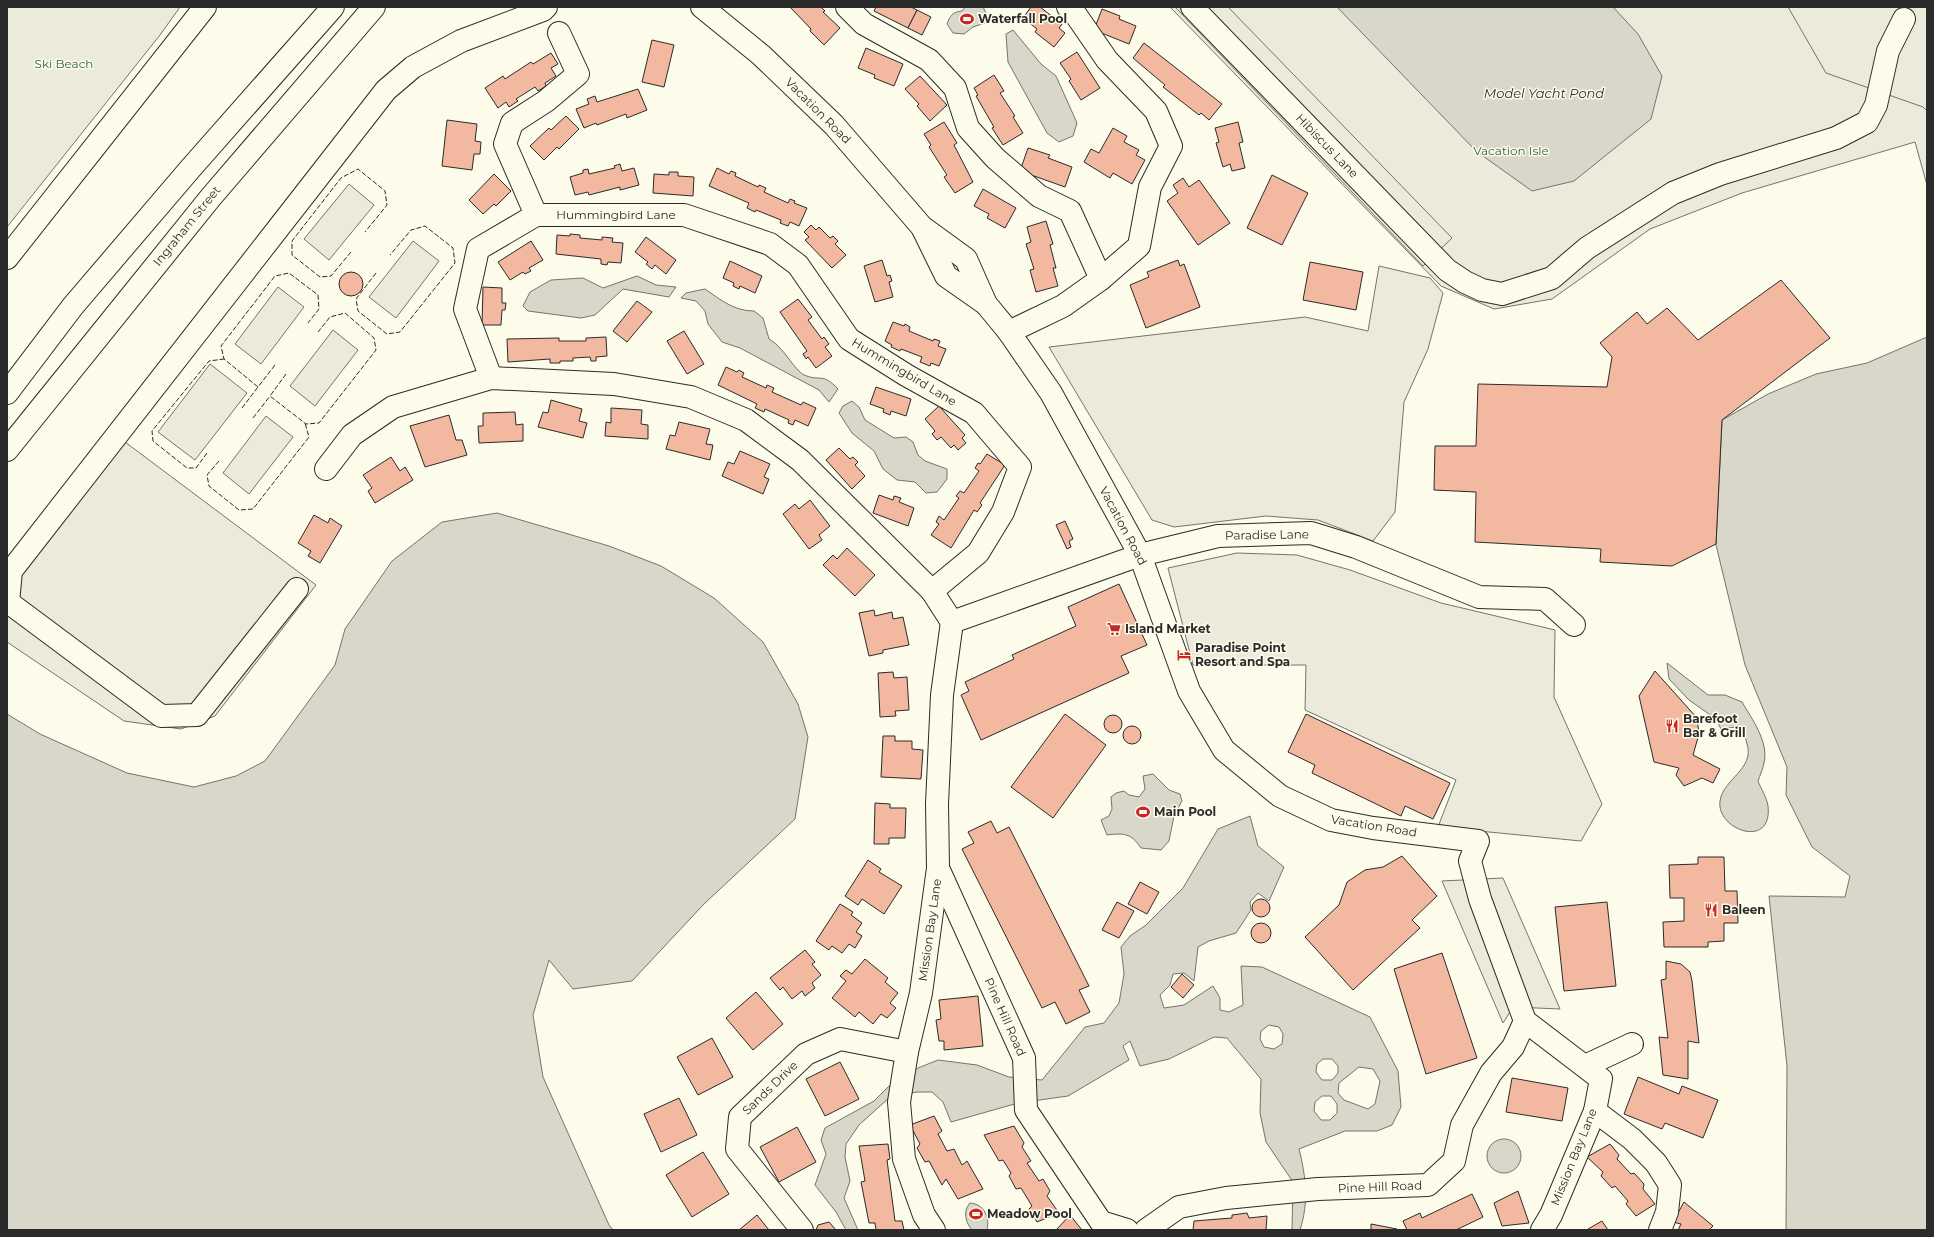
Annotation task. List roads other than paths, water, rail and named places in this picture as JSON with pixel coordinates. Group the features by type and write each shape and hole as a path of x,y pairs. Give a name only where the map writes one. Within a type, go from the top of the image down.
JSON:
{"street":[{"path":"7,258 204,7"},
{"path":"7,393 73,306 190,169 333,7"},
{"name":"Ingraham Street","path":"7,450 211,197 374,7"},
{"path":"297,589 197,715 161,716 8,602 11,571 386,90 413,67 461,41 543,10 546,7"},
{"name":"Vacation Road","path":"702,7 761,55 834,125 922,227 966,259 986,304 1009,332 1051,393 1140,555 1189,691 1224,750 1280,796 1331,820 1373,828 1478,841 1470,861 1480,899 1525,1021"},
{"path":"847,7 864,24 929,60 955,88 968,128 995,158 1039,196 1070,211 1101,279"},
{"path":"1009,332 1062,306 1101,279 1139,246 1150,187 1171,146 1156,111 1106,60 1076,15 1068,7"},
{"name":"Hibiscus Lane","path":"1192,7 1447,270 1465,282 1482,290 1502,294 1552,278 1587,248 1673,193 1720,174 1836,138 1867,122 1876,105 1888,51 1904,19"},
{"path":"491,378 465,309 478,249 536,215 505,144 512,124 546,101 578,74 558,33"},
{"name":"Hummingbird Lane","path":"536,215 684,215 770,244 798,265 849,339 906,375 974,413 1020,467 1002,512 978,553 932,591"},
{"path":"326,469 352,435 393,407 491,378 622,386 692,397 746,420 800,460 932,591 952,622"},
{"name":"Paradise Lane","path":"952,622 1140,555 1218,536 1311,533 1356,547 1479,597 1545,599 1574,625"},
{"name":"Mission Bay Lane","path":"934,1230 924,1215 904,1159 899,1102 907,1052 921,993 938,868 937,804 942,695 952,622"},
{"name":"Pine Hill Road","path":"938,868 1024,1058 1026,1110 1101,1222 1126,1230"},
{"name":"Mission Bay Lane","path":"1525,1021 1600,1078 1594,1111 1551,1216 1542,1230"},
{"name":"Pine Hill Road","path":"1146,1230 1179,1208 1226,1198 1318,1189 1428,1185 1454,1161 1462,1125 1491,1073 1513,1047 1525,1021"},
{"name":"Sands Drive","path":"802,1230 737,1149 740,1117 806,1054 840,1039 907,1052"},
{"path":"1585,1066 1632,1044"},
{"path":"1594,1111 1632,1139 1656,1163 1670,1185 1667,1212 1660,1230"}],"water":[{"name":"Waterfall Pool","path":"965,7 983,7 987,15 985,23 973,27 964,34 953,33 947,24 949,19 954,13 962,11"},
{"name":"Model Yacht Pond","path":"1337,7 1613,7 1638,34 1662,76 1651,119 1574,181 1532,191 1476,151"},
{"path":"1013,30 1041,64 1056,76 1077,123 1073,136 1059,142 1047,133 1008,62 1006,34"},
{"path":"637,276 656,285 676,287 669,297 623,289 595,315 581,318 528,311 523,306 530,292 551,280 583,278 603,288"},
{"path":"705,289 734,307 747,311 754,311 763,318 769,339 779,347 800,372 810,377 825,379 838,389 829,402 819,390 740,348 722,342 708,324 705,311 696,301 681,298 686,293"},
{"path":"1927,337 1927,1230 1786,1230 1787,1066 1769,896 1845,897 1850,876 1812,847 1786,795 1787,767 1745,665 1716,545 1722,420 1768,394 1816,374 1867,363"},
{"path":"852,401 859,407 865,420 894,438 906,437 913,442 918,455 925,461 947,469 947,479 937,492 926,493 915,482 897,480 883,469 874,451 852,433 839,413 843,406"},
{"path":"497,513 609,546 661,566 714,598 763,642 798,704 808,737 795,819 704,904 632,981 573,989 549,960 533,1015 543,1077 609,1225 613,1230 7,1230 7,714 40,734 127,773 194,787 236,776 265,761 335,665 345,629 392,561 442,522"},
{"path":"1667,663 1708,695 1725,695 1742,702 1759,731 1765,755 1758,781 1768,806 1767,820 1762,828 1754,831 1744,831 1735,827 1727,820 1721,811 1720,801 1722,793 1747,760 1748,753 1743,734 1736,727 1721,729 1716,719 1689,700 1669,679"},
{"name":"Main Pool","path":"1153,774 1169,790 1180,794 1182,801 1174,816 1169,841 1161,850 1141,848 1134,839 1127,835 1107,835 1101,820 1109,816 1112,809 1111,797 1116,793 1124,791 1129,795 1139,797 1145,789 1143,776"},
{"path":"1250,816 1258,846 1284,867 1269,901 1258,893 1250,902 1251,910 1236,933 1209,941 1198,947 1194,981 1184,973 1173,974 1170,985 1160,995 1164,1008 1184,1005 1213,986 1220,998 1220,1010 1229,1012 1243,1005 1241,966 1262,967 1370,1017 1398,1071 1401,1107 1392,1125 1377,1131 1345,1131 1299,1149 1306,1190 1305,1209 1300,1230 1292,1230 1293,1182 1266,1142 1260,1113 1261,1079 1227,1038 1214,1037 1169,1059 1140,1066 1130,1041 1123,1046 1129,1060 1068,1096 1018,1103 951,1122 943,1102 932,1092 917,1092 890,1097 859,1125 846,1144 845,1157 850,1181 844,1198 858,1230 846,1230 836,1212 815,1185 826,1154 821,1140 825,1128 874,1101 888,1087 918,1068 938,1060 977,1065 1009,1077 1042,1080 1085,1027 1104,1023 1119,1003 1124,974 1121,947 1130,936 1146,925 1183,888 1218,829","holes":["1269,1025 1279,1027 1283,1034 1282,1044 1274,1049 1264,1047 1260,1039 1261,1031","1323,1059 1332,1059 1338,1066 1338,1073 1332,1080 1322,1080 1316,1072 1317,1064","1359,1067 1373,1069 1380,1081 1375,1104 1368,1109 1344,1100 1338,1093 1339,1083","1322,1096 1331,1096 1337,1104 1337,1113 1330,1120 1321,1120 1314,1111 1315,1102"]},
{"path":"1501,1139 1507,1139 1511,1140 1518,1146 1521,1156 1520,1163 1514,1170 1507,1173 1501,1173 1497,1172 1490,1166 1487,1159 1487,1153 1488,1149 1494,1142"},
{"name":"Meadow Pool","path":"970,1203 979,1206 985,1212 988,1220 987,1230 972,1230 970,1227 966,1220 966,1209"}],"place":[{"name":"Waterfall Pool","path":"967,19"},
{"name":"Island Market","path":"1114,629"},
{"name":"Paradise Point Resort and Spa","path":"1184,655"},
{"name":"Barefoot Bar & Grill","path":"1672,726"},
{"name":"Main Pool","path":"1143,812"},
{"name":"Baleen","path":"1711,910"},
{"name":"Meadow Pool","path":"976,1214"}],"park label":[{"name":"Ski Beach","path":"64,64"},
{"name":"Vacation Isle","path":"1511,151"}]}
